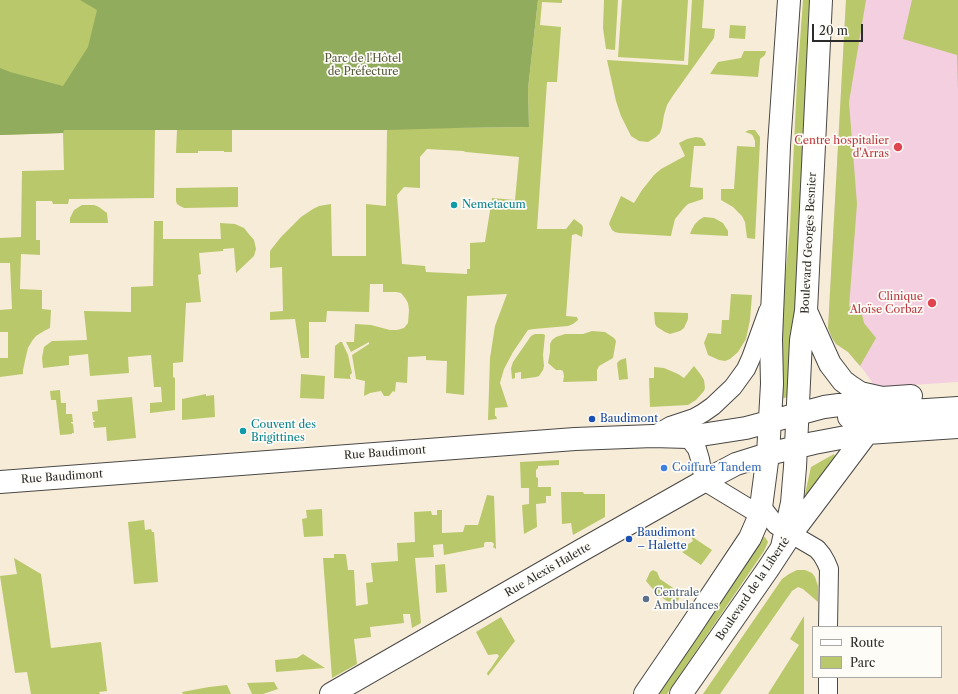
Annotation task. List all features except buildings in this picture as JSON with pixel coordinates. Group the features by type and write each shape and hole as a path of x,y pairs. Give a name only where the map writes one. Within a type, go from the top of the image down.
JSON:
{"main road":[{"path":"645,694 750,538 760,511 768,454 770,422 779,146 789,0"},
{"name":"Boulevard Georges Besnier","path":"786,537 792,503 798,420 801,340 806,312 821,0"},
{"path":"806,312 830,364 843,381 860,393 882,398 958,394"},
{"path":"865,423 958,408"},
{"path":"768,454 798,420"},
{"name":"Rue Baudimont","path":"0,482 567,440 653,436 688,437 746,428 770,422 798,420 865,423"},
{"path":"865,423 958,427"},
{"name":"Rue Alexis Halette","path":"331,694 582,550 736,464 768,454 814,443 865,423"},
{"name":"Boulevard de la Liberté","path":"681,694 774,561 786,537 828,486 846,461 865,423"}],"street":[{"path":"653,436 670,426 694,418 703,413 713,406 733,387 752,358 773,299"},
{"path":"688,437 697,449 704,481 760,511 776,525 786,537 816,550 822,555 829,569 828,626"},
{"path":"828,678 828,694"}],"shaded area":[{"name":"Centre hospitalier d'Arras","path":"846,0 958,0 958,382 880,387 873,384 848,352 836,344 828,328"}],"green space":[{"path":"0,0 465,0 457,128 529,127 528,89 538,0 562,0 562,3 542,2 540,25 561,27 557,82 547,82 537,229 566,229 574,219 582,225 582,237 576,234 572,235 566,316 577,317 578,320 568,326 528,330 513,352 504,369 500,383 508,407 495,408 495,416 497,419 488,420 490,358 495,326 507,294 467,296 464,395 446,393 447,361 426,360 426,356 408,357 407,383 396,382 395,392 393,391 389,396 384,396 381,391 364,396 365,381 356,379 352,355 369,344 369,342 351,352 346,342 354,342 355,324 371,325 390,330 404,328 408,323 409,310 408,303 405,298 401,293 383,292 383,284 370,284 369,312 327,311 326,322 309,322 309,358 301,358 295,319 270,320 270,312 283,311 282,267 270,268 270,251 281,237 301,217 319,206 331,204 332,256 366,256 366,204 386,206 387,130 232,130 232,152 198,151 198,153 176,153 177,130 155,130 154,198 69,199 68,204 53,204 52,201 36,201 36,240 40,240 40,255 21,254 20,289 42,290 42,309 51,310 50,328 36,336 32,341 28,348 23,374 0,377 0,358 8,358 8,332 0,332 0,310 12,309 10,263 0,263 0,238 21,237 22,171 64,170 63,133 0,135","holes":["427,149 519,157 515,200 492,198 485,242 470,243 470,269 467,269 467,274 426,272 425,266 402,264 397,195 404,187 420,188 420,157"]},
{"name":"Parc de l'Hôtel de Préfecture","path":"80,0 538,0 528,89 529,127 388,130 64,130 63,133 0,135 0,68 63,86 88,47 97,10"},
{"path":"604,0 618,0 615,50 606,49 603,28"},
{"path":"622,0 688,0 684,61 618,57"},
{"path":"692,0 704,0 702,28 715,29 714,38 667,105 660,133 648,142 639,141 631,136 621,116 616,101 607,60 688,65"},
{"path":"803,0 814,0 794,333 787,397 782,399 780,396 782,379 784,290 790,227 797,82"},
{"path":"846,0 866,0 849,102 857,204 849,307 858,303 864,323 876,338 860,366 848,352 836,344 828,328"},
{"path":"912,0 958,0 958,91 957,55 903,39"},
{"path":"730,25 746,26 745,39 729,38"},
{"path":"744,51 766,51 765,55 760,59 758,77 710,74 718,62 741,58"},
{"path":"755,130 760,137 755,239 747,238 745,222 742,216 733,207 721,200 721,189 734,189 737,146 755,147 753,136 745,132"},
{"path":"696,137 702,138 706,144 705,146 694,146 690,187 703,188 703,199 688,204 684,208 675,219 671,236 619,233 612,230 609,224 621,196 634,203 654,175 661,169 685,156 679,143"},
{"path":"238,187 238,207 184,208 177,204 176,201 176,188"},
{"path":"82,205 94,205 99,207 107,213 108,223 70,223 70,218 74,210"},
{"path":"704,217 714,218 723,223 728,231 728,236 690,234 695,224"},
{"path":"154,221 163,221 163,239 221,239 220,223 235,224 244,228 254,240 256,249 254,256 236,273 234,248 223,249 223,251 199,253 201,274 198,275 201,302 186,303 183,362 173,363 173,377 175,378 175,410 150,413 150,403 162,402 161,387 154,387 151,355 128,357 129,373 90,376 88,354 69,356 69,365 43,368 42,358 44,347 52,341 87,340 84,311 131,312 131,287 153,286"},
{"path":"731,294 752,295 750,320 746,339 738,352 730,359 725,361 708,355 704,343 708,333 721,334 722,320 729,320"},
{"path":"654,312 688,313 688,319 684,328 670,334 657,327 655,324"},
{"path":"592,331 605,332 614,338 616,341 613,358 599,366 597,370 597,381 563,382 563,371 556,370 548,363 550,344 552,340 565,334 583,334"},
{"path":"535,334 545,335 543,370 539,376 521,379 521,372 515,373 515,378 512,379 511,368 513,362 531,336"},
{"path":"342,342 348,355 352,373 350,375 351,379 334,378 335,346"},
{"path":"626,358 628,379 619,380 617,363"},
{"path":"694,366 704,380 705,388 696,400 688,405 650,407 649,378 654,378 654,367 664,368 684,378"},
{"path":"301,374 325,376 324,399 300,398"},
{"path":"60,390 61,403 66,403 66,414 72,414 73,422 71,423 73,424 74,433 72,434 60,435 56,400 51,400 50,391"},
{"path":"206,394 206,396 214,395 215,417 182,420 182,399"},
{"path":"132,397 136,438 107,441 106,427 94,428 93,422 95,422 93,420 92,412 98,411 97,400"},
{"path":"834,454 835,456 806,495 811,467"},
{"path":"559,460 559,465 538,466 536,470 538,487 551,487 551,496 546,496 546,503 536,504 537,527 524,534 522,505 529,504 529,488 521,488 520,462"},
{"path":"561,492 605,494 605,517 573,535 571,523 562,524"},
{"path":"487,495 494,496 496,549 493,547 494,544 492,542 485,542 484,547 444,555 443,544 433,545 434,557 415,558 421,623 412,628 410,614 403,614 404,623 370,627 371,637 354,639 357,664 332,678 323,558 334,558 334,554 346,555 348,570 354,570 356,606 368,604 366,583 373,582 371,563 398,561 397,543 415,542 414,512 431,511 432,515 437,515 437,510 442,510 442,533 463,532 465,525 478,525"},
{"path":"322,509 323,536 304,537 302,519 307,518 306,510"},
{"path":"144,520 145,530 151,529 152,532 154,532 158,582 134,584 128,522"},
{"path":"691,536 712,550 701,565 682,552 684,551 682,548 693,541"},
{"path":"765,537 768,542 764,551 667,694 652,694 757,538"},
{"path":"14,558 41,574 51,648 101,642 107,691 99,692 100,694 31,694 27,672 15,673 0,576 17,574"},
{"path":"445,564 447,592 436,593 435,565"},
{"path":"653,570 657,572 660,579 682,594 674,606 657,594 646,581 650,572"},
{"path":"797,570 805,570 812,573 815,577 818,586 818,602 803,589 798,587 792,591 720,694 703,694 782,579"},
{"path":"804,616 804,694 768,694 799,645 790,639"},
{"path":"501,617 515,641 488,676 487,673 499,656 497,654 488,655 476,632"},
{"path":"303,654 325,668 276,672 275,660 297,658"},
{"path":"274,682 278,689 263,694 252,694 247,683"},
{"path":"227,685 231,694 183,694 182,692 209,687"}],"place":[{"name":"Centre hospitalier d'Arras","path":"898,147"},
{"name":"Nemetacum","path":"454,205"},
{"name":"Clinique Aloïse Corbaz","path":"932,303"},
{"name":"Baudimont","path":"592,419"},
{"name":"Couvent des Brigittines","path":"243,431"},
{"name":"Coiffure Tandem","path":"664,468"},
{"name":"Baudimont – Halette","path":"629,539"},
{"name":"Centrale Ambulances","path":"646,599"}]}
